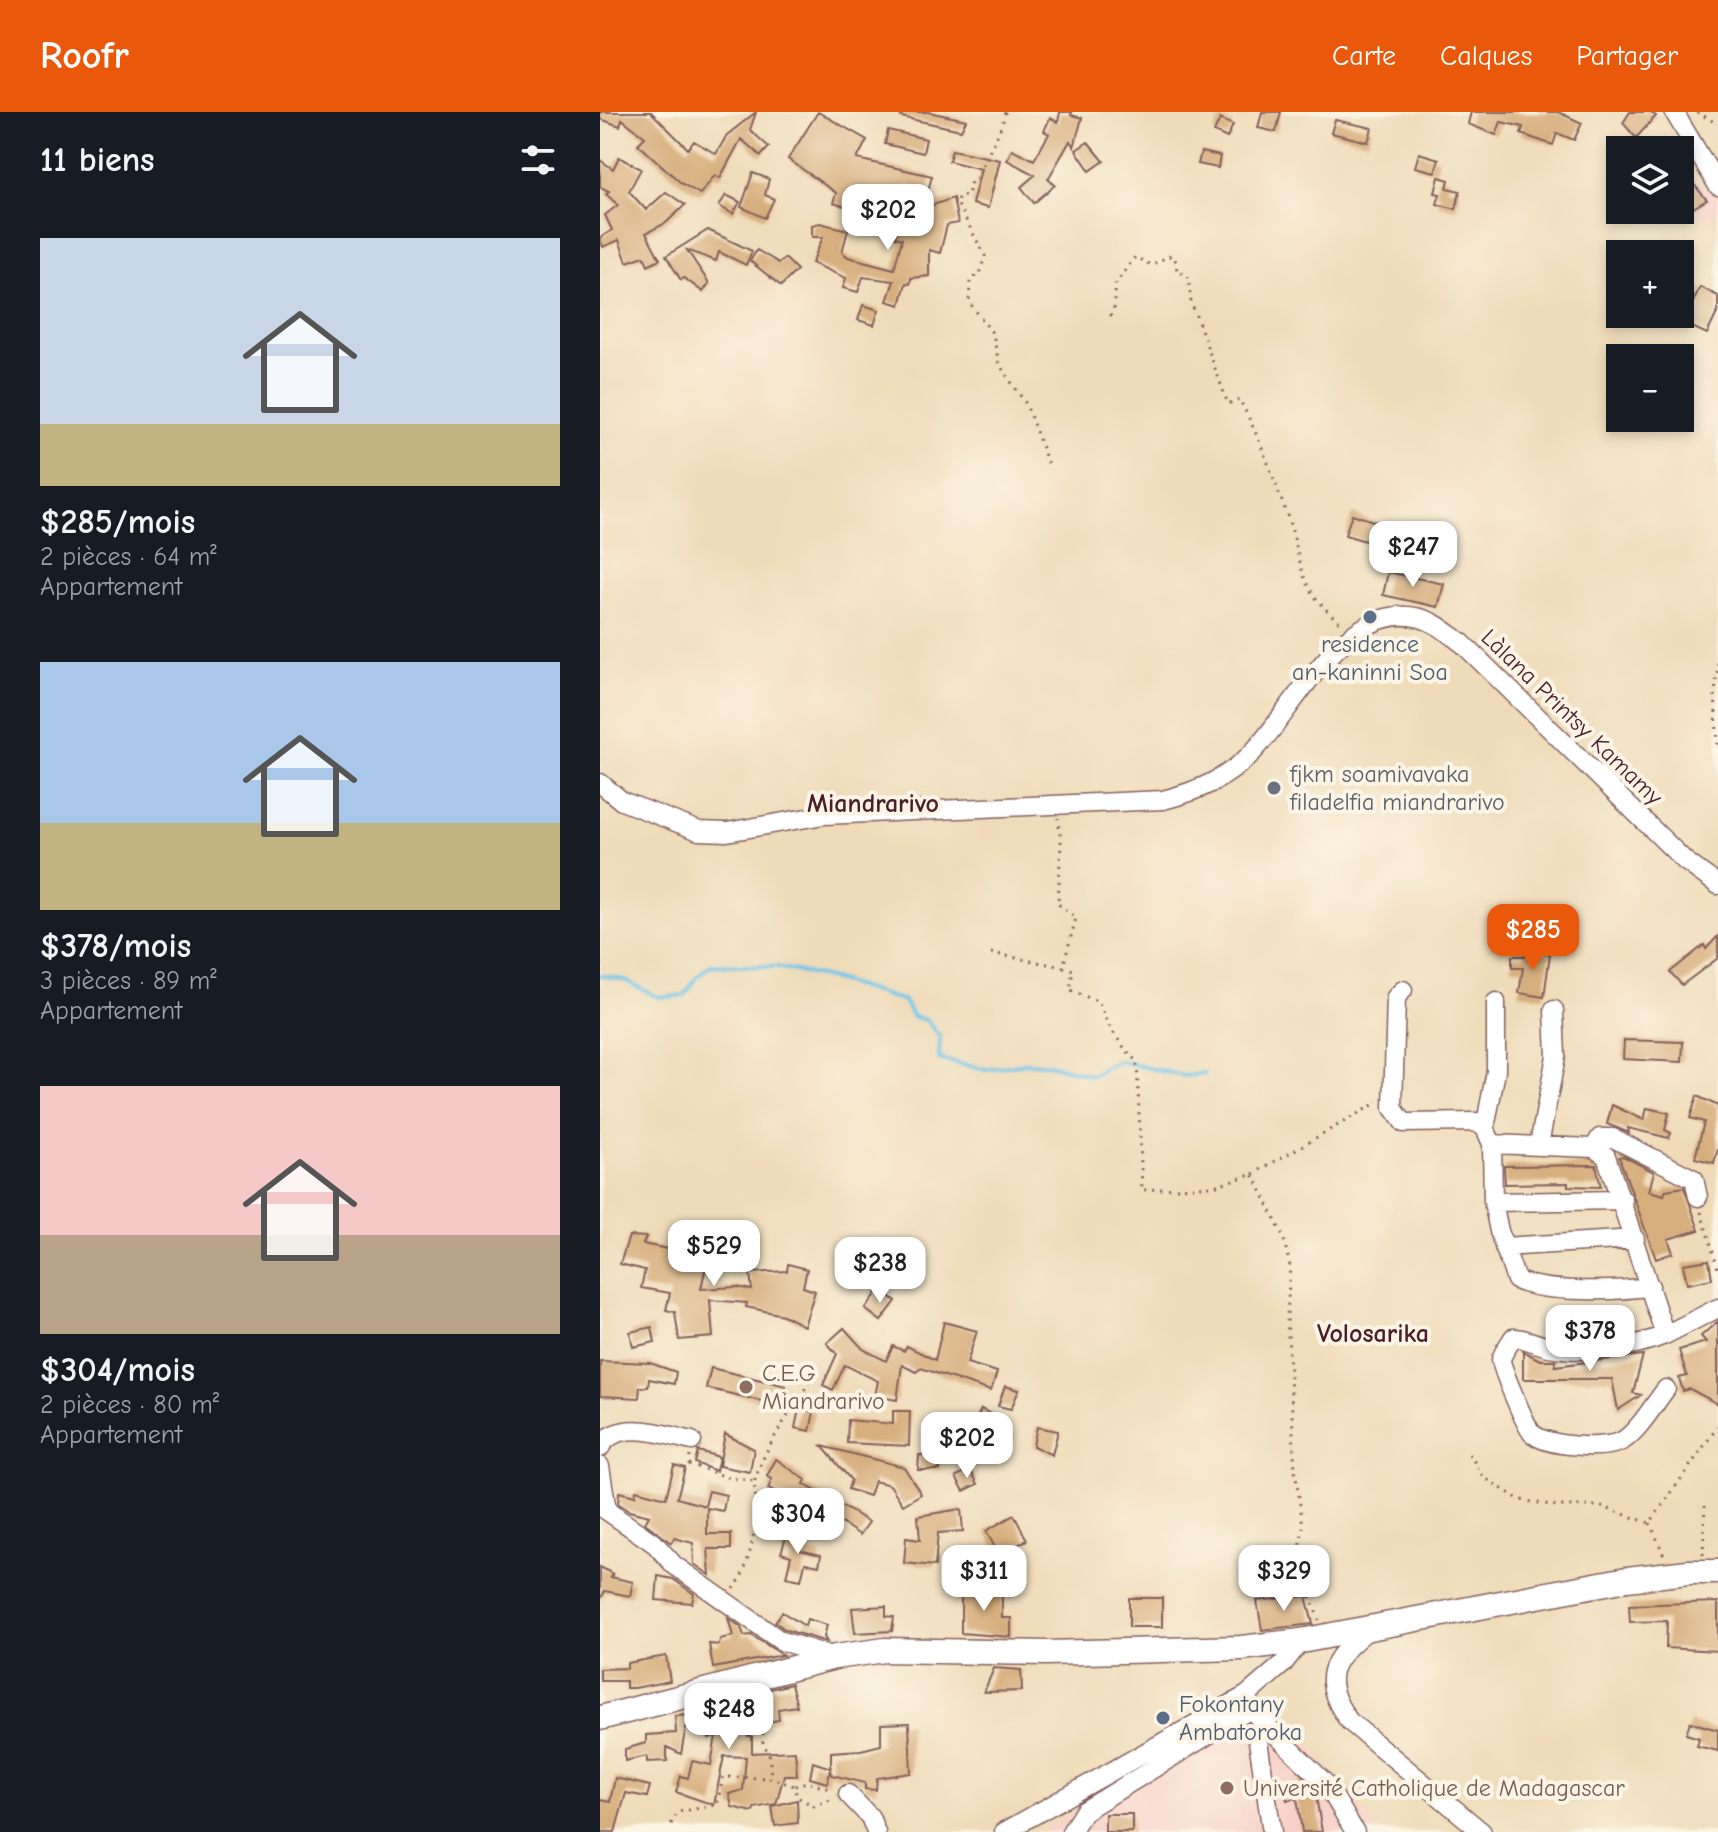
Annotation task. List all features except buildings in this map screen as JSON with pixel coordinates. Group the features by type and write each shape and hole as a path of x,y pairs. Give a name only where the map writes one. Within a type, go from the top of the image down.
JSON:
{"main road":[{"path":"600,1718 835,1657 885,1650 1205,1650 1312,1638 1675,1573 1710,1572"}],"street":[{"path":"1674,112 1718,186"},
{"name":"Làlana Printsy Kamamy","path":"1352,632 1402,616 1421,618 1450,635 1685,861 1718,885"},
{"path":"600,783 622,801 699,831 727,832 824,815 1163,800 1210,785 1252,753 1352,632"},
{"path":"1403,990 1396,997 1392,1069 1393,1108 1404,1123 1476,1122 1488,1136 1539,1145 1594,1148 1606,1156 1665,1335"},
{"path":"1496,1002 1496,1071 1488,1136 1493,1202 1516,1280 1526,1285 1650,1286"},
{"path":"1539,1145 1556,1056 1554,1010"},
{"path":"1594,1148 1600,1138 1613,1138 1694,1179 1698,1197"},
{"path":"1493,1202 1623,1200"},
{"path":"1504,1247 1635,1239"},
{"path":"1666,1389 1624,1440 1608,1446 1553,1443 1533,1435 1522,1418 1512,1385 1502,1369 1501,1359 1517,1337 1541,1346 1585,1349 1642,1344 1718,1308"},
{"path":"600,1448 604,1440 619,1433 648,1430 692,1441"},
{"path":"600,1466 604,1508 655,1544 674,1565 781,1641 835,1657"},
{"path":"1372,1627 1345,1648 1330,1675 1333,1700 1349,1721 1482,1832"},
{"path":"1071,1832 1084,1811 1249,1702 1283,1664 1312,1638"},
{"path":"1249,1702 1327,1785 1355,1832"},
{"path":"1004,1832 1249,1702"},
{"path":"1267,1722 1258,1731 1258,1741 1272,1832"},
{"path":"848,1794 870,1817 876,1832"}],"path":[{"path":"1005,112 1003,127 984,157 978,177 971,181 968,195 958,197 957,203 985,256 980,272 970,282 969,302 993,334 999,364 1026,404 1048,464"},
{"path":"1697,112 1718,124"},
{"path":"1110,316 1114,309 1116,283 1135,257 1151,265 1169,256 1175,258 1177,271 1188,276 1191,302 1228,404 1239,399 1252,423 1287,516 1299,570 1322,607 1352,632"},
{"path":"1718,663 1715,694 1718,749"},
{"path":"1057,806 1061,840 1058,904 1076,918 1063,967"},
{"path":"991,953 1073,970 1070,990 1099,1002 1105,1024 1120,1037 1124,1048 1137,1064 1142,1190 1214,1186 1253,1174 1365,1106 1393,1097"},
{"path":"1253,1174 1283,1236 1290,1266 1287,1317 1295,1470 1303,1526 1298,1564 1312,1638"},
{"path":"1698,1197 1718,1269"},
{"path":"724,1602 742,1579 756,1501 754,1481 770,1442 816,1370"},
{"path":"1675,1573 1650,1531 1650,1523 1718,1426"},
{"path":"692,1441 689,1464 730,1478 754,1481"},
{"path":"1469,1454 1485,1478 1520,1500 1557,1506 1599,1506 1650,1523"},
{"path":"1705,1506 1710,1572"},
{"path":"757,1676 763,1690 763,1746 769,1751 771,1778"},
{"path":"671,1824 678,1812 717,1805 723,1777 771,1778 794,1786 806,1782 848,1794"},
{"path":"794,1786 797,1797 814,1806 848,1794"}],"shaded area":[{"path":"1694,179 1705,189 1709,187 1718,201 1718,213 1710,219 1694,213"},
{"name":"Université Catholique de Madagascar","path":"1260,1695 1276,1722 1313,1747 1379,1832 1046,1832 1045,1828"}],"waterway":[{"path":"600,975 624,980 658,997 684,996 698,976 711,965 777,967 828,978 904,1001 912,1016 926,1020 940,1037 939,1059 986,1070 1025,1063 1048,1064 1092,1076 1119,1061 1184,1076 1205,1074"}],"place":[{"name":"residence an-kaninni Soa","path":"1370,617"},
{"name":"fjkm soamivavaka filadelfia miandrarivo","path":"1274,788"},
{"name":"C.E.G Miandrarivo","path":"746,1387"},
{"name":"Fokontany Ambatoroka","path":"1163,1718"},
{"name":"Université Catholique de Madagascar","path":"1227,1788"}],"district":[{"name":"Miandrarivo","path":"873,804"},
{"name":"Volosarika","path":"1373,1334"}]}
